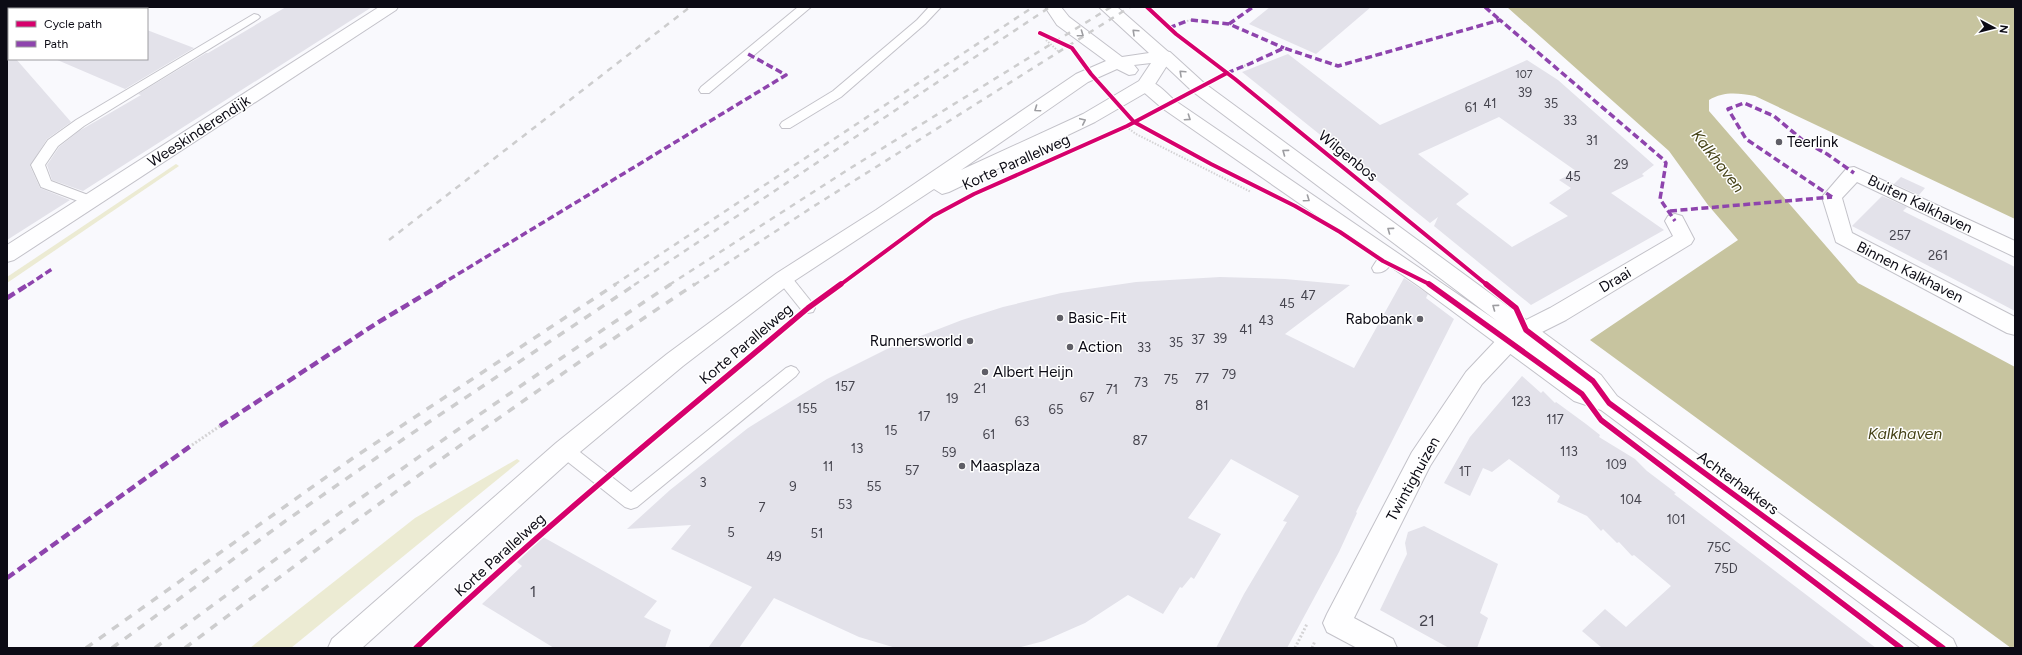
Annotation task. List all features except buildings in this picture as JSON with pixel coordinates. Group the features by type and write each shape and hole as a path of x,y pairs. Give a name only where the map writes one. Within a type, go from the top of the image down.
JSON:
{"street":[{"name":"Weeskinderendijk","path":"7,255 390,7"},
{"path":"1053,7 1063,21 1120,62 1168,104 1384,262 1517,336"},
{"path":"1107,7 1142,40 1164,56 1198,87 1517,336"},
{"path":"1146,86 1164,56"},
{"name":"Korte Parallelweg","path":"342,648 565,450 675,360 784,278 883,215 1082,78 1120,62 1164,56"},
{"name":"Korte Parallelweg","path":"883,215 1089,118 1146,86"},
{"name":"Buiten Kalkhaven","path":"1832,197 1854,173 2015,250"},
{"name":"Binnen Kalkhaven","path":"1832,197 1842,237 2015,327"},
{"name":"Draai","path":"1517,336 1558,314 1684,239 1675,221"},
{"name":"Achterhakkers","path":"1517,336 1582,394 1609,403 1943,648"},
{"name":"Twintighuizen","path":"1325,625 1421,459 1474,378 1517,336"},
{"path":"1325,625 1383,648"}],"lane":[{"path":"705,90 805,7"},
{"path":"786,125 837,94 921,22 935,7"},
{"path":"91,201 46,184 38,165 53,143 80,123 254,17"},
{"path":"784,278 808,308"},
{"path":"565,450 631,502 791,372"}],"path":[{"path":"1045,38 1059,42"},
{"path":"1045,38 1058,51"},
{"path":"1116,102 1134,122 1119,130"},
{"path":"192,445 220,426"},
{"path":"1295,648 1308,623 1325,625"}],"green space":[{"path":"176,164 179,166 7,283 7,277"},
{"path":"517,459 520,461 291,648 250,648 415,518"}],"water":[{"name":"Kalkhaven","path":"1507,7 2015,7 2015,219 1755,96 1737,94 1720,95 1709,100 1709,111 1858,283 2015,367 2015,648 2011,648 1590,340 1738,240 1708,205 1669,151"}],"railway":[{"path":"389,240 690,7"},
{"path":"614,285 1033,7"},
{"path":"634,285 1050,7"},
{"path":"669,285 849,169 1111,7"},
{"path":"694,285 811,208 1130,7"},
{"path":"86,648 353,458 616,284"},
{"path":"112,648 284,522 405,438 636,284"},
{"path":"155,648 282,554 540,373 671,284"},
{"path":"185,648 311,554 501,416 695,284"}],"marked path":[{"path":"1229,24 1253,7"},
{"path":"1485,7 1500,20"},
{"path":"1191,20 1229,24 1284,48"},
{"path":"1247,65 1284,48 1338,66 1500,20 1664,160 1666,163 1660,199 1675,221"},
{"path":"1169,28 1187,21"},
{"path":"220,426 377,323 786,75 748,54"},
{"path":"1227,73 1244,66"},
{"path":"1832,197 1746,139 1728,109 1744,103 1774,116 1805,142 1827,154 1854,173"},
{"path":"1670,211 1832,197"},
{"path":"7,298 52,269"},
{"path":"7,578 192,445"}],"cycle path":[{"name":"Wilgenbos","path":"1147,7 1176,34 1235,79 1516,308 1526,330 1593,381 1609,403 1943,648"},
{"path":"1040,33 1072,48 1091,74 1134,122 1211,164 1295,206 1340,232 1383,261 1427,282 1582,394 1601,420 1901,648"},
{"path":"416,648 481,586 808,308 933,216 974,194 1127,126 1198,87 1227,73"}],"place":[{"name":"Teerlink","path":"1779,142"},
{"name":"Basic-Fit","path":"1060,318"},
{"name":"Rabobank","path":"1420,319"},
{"name":"Runnersworld","path":"970,341"},
{"name":"Action","path":"1070,347"},
{"name":"Albert Heijn","path":"985,372"},
{"name":"Maasplaza","path":"962,466"}]}
